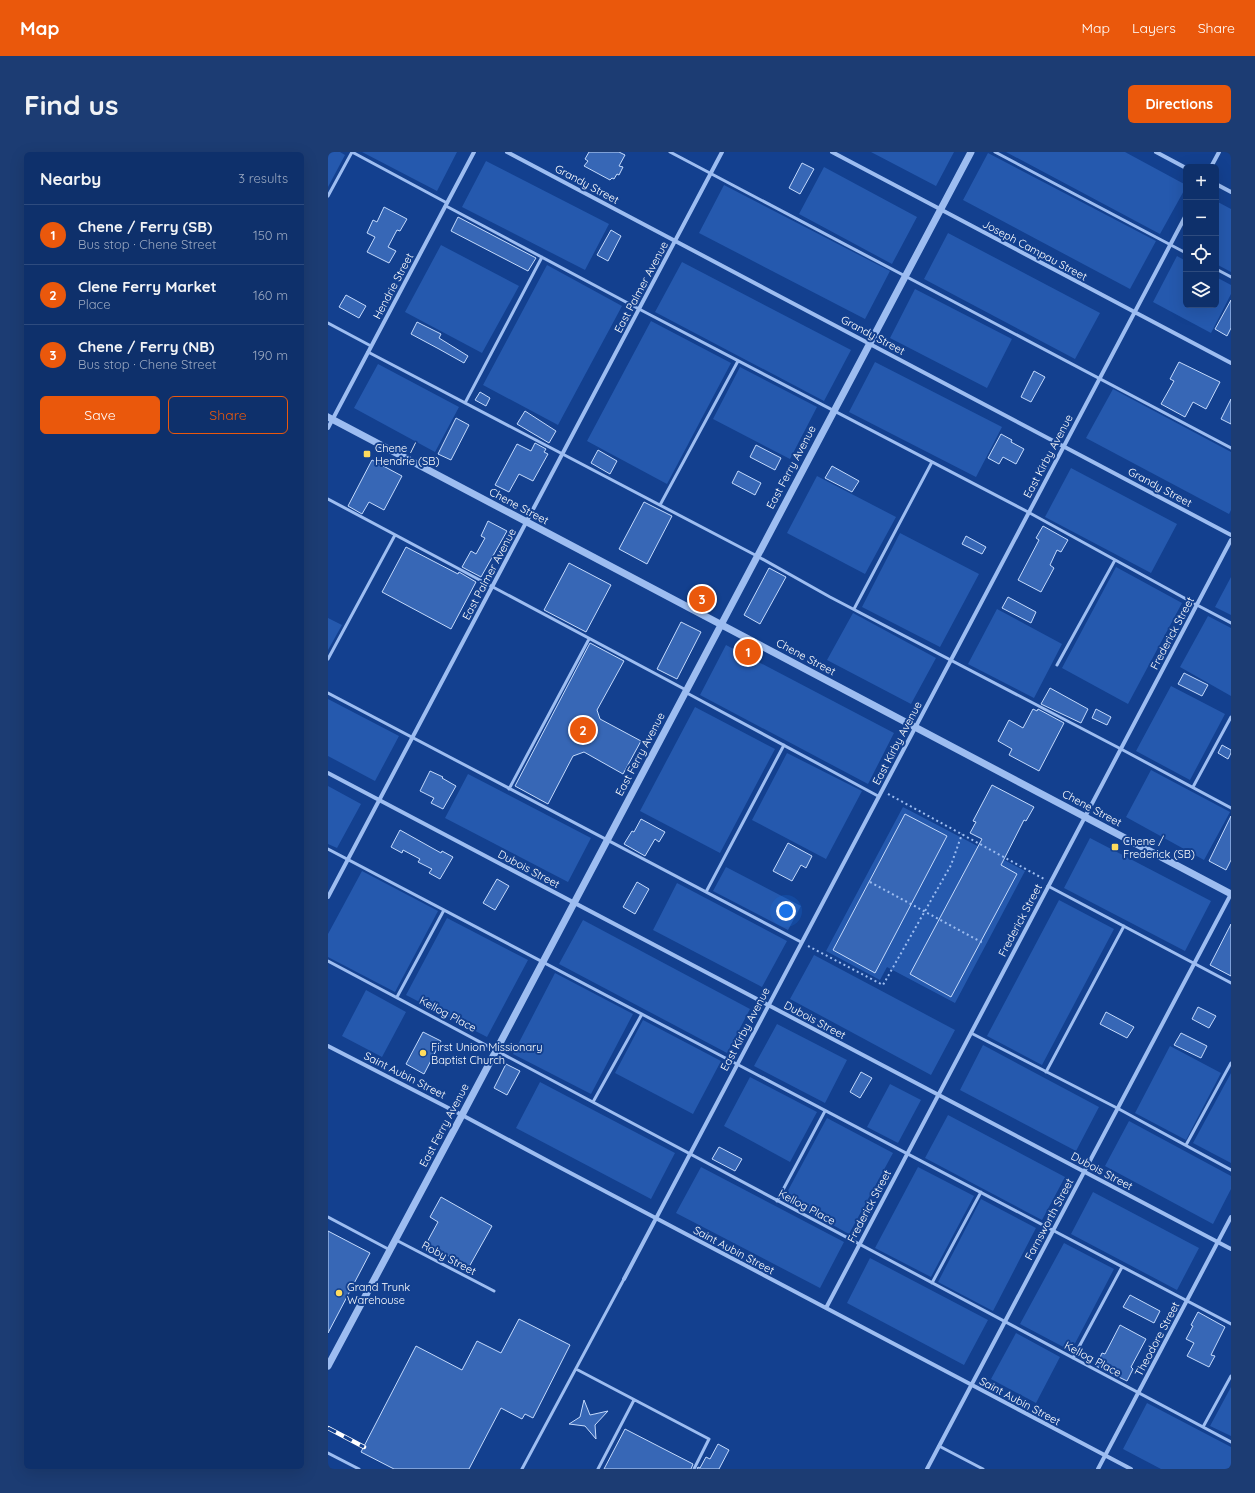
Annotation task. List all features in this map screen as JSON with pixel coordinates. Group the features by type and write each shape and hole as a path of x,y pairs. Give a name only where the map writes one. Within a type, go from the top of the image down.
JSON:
{"street":[{"name":"Hendrie Street","path":"328,428 330,419 368,352 474,152"},
{"name":"Grandy Street","path":"507,152 1231,535"},
{"name":"East Palmer Avenue","path":"328,897 722,152"},
{"name":"Joseph Campau Street","path":"832,152 1231,363"},
{"name":"East Ferry Avenue","path":"328,1366 971,152"},
{"path":"1156,152 1183,166"},
{"path":"1213,164 1219,152"},
{"path":"1219,186 1231,192"},
{"name":"East Kirby Avenue","path":"624,1279 1183,221"},
{"name":"Chene Street","path":"330,419 1231,894"},
{"name":"Frederick Street","path":"826,1308 1231,540"},
{"name":"Dubois Street","path":"328,773 1231,1249"},
{"name":"Farnsworth Street","path":"927,1469 1231,894"},
{"name":"Saint Aubin Street","path":"328,1046 462,1115 1131,1469"},
{"name":"Theodore Street","path":"1098,1469 1231,1217"}],"lane":[{"path":"328,196 352,152 639,309 1028,512 1196,606 1231,623"},
{"path":"670,152 1231,448"},
{"path":"995,152 1183,252"},
{"path":"465,403 542,257"},
{"path":"1219,271 1231,277"},
{"path":"328,323 371,346"},
{"path":"368,352 757,556 854,609 1231,808"},
{"path":"660,505 738,361"},
{"path":"854,609 932,462"},
{"path":"328,499 878,796"},
{"path":"328,659 395,535"},
{"path":"1057,665 1114,560"},
{"path":"509,789 589,639"},
{"path":"328,693 412,739 801,942"},
{"path":"1192,787 1231,717"},
{"path":"706,892 784,745"},
{"path":"328,849 1231,1324"},
{"path":"1049,884 1231,983"},
{"path":"397,997 444,910"},
{"path":"1046,1072 1124,926"},
{"name":"Kellog Place","path":"328,961 1231,1442"},
{"path":"593,1102 642,1014"},
{"path":"971,1034 1117,1108 1231,1170"},
{"path":"1186,1146 1231,1063"},
{"path":"777,1201 826,1111"},
{"path":"932,1283 981,1192"},
{"path":"328,1217 390,1250"},
{"name":"Roby Street","path":"396,1240 494,1291"},
{"path":"1073,1358 1122,1267"},
{"path":"522,1469 624,1279"},
{"path":"576,1369 709,1439 694,1469"},
{"path":"1203,1427 1231,1376"},
{"path":"598,1469 634,1400"},
{"path":"939,1446 983,1469"},
{"path":"328,1453 359,1469"}],"path":[{"path":"881,791 962,834 1049,884"},
{"path":"801,942 883,985 951,865 962,834"},
{"path":"870,882 982,942"}],"shaded area":[{"path":"328,152 340,152 345,155 328,187"},
{"path":"362,152 457,152 437,191"},
{"path":"871,152 954,152 936,186"},
{"path":"1006,152 1125,152 1183,183 1183,192 1160,234"},
{"path":"988,153 1156,241 1130,289 963,200"},
{"path":"486,161 609,224 585,270 462,207"},
{"path":"824,167 917,217 892,264 799,214"},
{"path":"724,185 890,271 865,319 699,233"},
{"path":"1219,203 1231,209 1231,272 1219,266"},
{"path":"948,233 1100,313 1075,359 924,279"},
{"path":"441,245 519,286 482,353 405,312"},
{"path":"1177,256 1183,259 1183,308 1219,308 1219,279 1231,285 1231,294 1211,333 1153,302"},
{"path":"682,262 851,350 824,401 655,312"},
{"path":"547,265 622,306 558,425 483,385"},
{"path":"915,289 1012,339 987,388 890,338"},
{"path":"651,321 731,363 667,484 587,441"},
{"path":"875,362 1002,427 976,477 849,412"},
{"path":"378,364 459,407 435,452 354,408"},
{"path":"740,367 817,407 790,459 713,419"},
{"path":"1113,389 1231,452 1231,510 1229,514 1086,438"},
{"path":"1071,468 1177,524 1151,573 1045,517"},
{"path":"817,476 896,517 865,574 787,533"},
{"path":"900,533 979,574 940,647 862,607"},
{"path":"1116,567 1182,603 1128,704 1062,668"},
{"path":"1231,577 1231,615 1215,607"},
{"path":"997,609 1062,644 1034,698 968,664"},
{"path":"853,613 936,658 911,704 827,660"},
{"path":"1208,616 1231,628 1231,696 1180,667"},
{"path":"328,618 342,625 328,650"},
{"path":"726,645 894,733 868,784 700,695"},
{"path":"1171,686 1225,714 1190,780 1136,751"},
{"path":"328,699 399,736 375,781 328,756"},
{"path":"695,707 775,749 720,853 640,811"},
{"path":"787,753 862,791 826,859 752,820"},
{"path":"1151,770 1230,812 1204,860 1126,817"},
{"path":"468,774 591,838 568,882 445,818"},
{"path":"328,786 361,804 337,848 328,844"},
{"path":"903,807 1025,871 955,1003 887,967 880,980 826,951"},
{"path":"1090,838 1211,901 1185,951 1064,888"},
{"path":"726,867 801,906 788,930 713,891"},
{"path":"362,871 438,911 395,992 328,957 328,934"},
{"path":"677,883 787,941 762,987 653,930"},
{"path":"1059,900 1114,929 1042,1065 987,1036"},
{"path":"447,918 528,960 487,1037 406,995"},
{"path":"583,920 750,1009 727,1053 559,964"},
{"path":"814,955 955,1030 931,1075 790,999"},
{"path":"555,973 633,1014 591,1094 513,1054"},
{"path":"366,990 406,1012 382,1057 342,1036"},
{"path":"643,1020 721,1061 693,1114 615,1073"},
{"path":"777,1024 847,1060 825,1103 754,1066"},
{"path":"983,1045 1099,1107 1076,1151 960,1090"},
{"path":"1170,1046 1221,1073 1186,1140 1135,1113"},
{"path":"1231,1073 1231,1163 1193,1143"},
{"path":"750,1077 817,1112 790,1162 724,1126"},
{"path":"540,1082 675,1153 651,1199 516,1128"},
{"path":"890,1084 921,1100 898,1143 867,1127"},
{"path":"948,1115 1065,1177 1042,1220 925,1158"},
{"path":"827,1118 893,1153 849,1234 784,1198"},
{"path":"1129,1121 1231,1176 1231,1189 1213,1224 1105,1166"},
{"path":"701,1167 844,1242 820,1288 676,1213"},
{"path":"918,1167 974,1196 931,1277 875,1248"},
{"path":"1093,1192 1199,1248 1177,1290 1071,1234"},
{"path":"981,1199 1036,1228 993,1311 938,1282"},
{"path":"1064,1243 1114,1269 1071,1351 1020,1324"},
{"path":"870,1258 988,1320 964,1365 847,1303"},
{"path":"1016,1333 1060,1357 1036,1403 991,1379"},
{"path":"1231,1387 1231,1436 1210,1426"},
{"path":"1147,1403 1231,1447 1231,1469 1161,1469 1123,1449"}],"building":[{"path":"589,152 619,152 625,155 619,166 623,167 619,175 617,174 614,179 612,178 610,180 584,166 588,161 585,159"},
{"path":"802,163 814,169 800,194 789,188"},
{"path":"384,207 407,219 400,231 397,230 388,247 396,251 389,263 367,252 375,237 367,233 373,220 377,222"},
{"path":"458,217 536,258 528,271 451,231"},
{"path":"611,230 621,236 608,261 597,255"},
{"path":"346,295 366,306 359,318 339,307"},
{"path":"1231,300 1231,328 1227,336 1215,329"},
{"path":"417,322 441,334 439,338 468,356 464,363 411,334"},
{"path":"1179,362 1220,382 1206,409 1193,402 1185,417 1161,404 1174,381 1170,379"},
{"path":"1034,371 1045,377 1031,402 1021,397"},
{"path":"480,392 490,398 486,406 475,400"},
{"path":"1231,399 1231,424 1221,419"},
{"path":"525,411 556,431 549,443 517,424"},
{"path":"456,418 469,425 451,460 438,454"},
{"path":"1001,434 1012,440 1011,442 1024,449 1016,464 1003,457 999,464 988,458"},
{"path":"535,443 546,449 544,452 548,454 533,481 519,474 509,492 495,485 517,444 531,451"},
{"path":"756,445 781,458 775,470 750,457"},
{"path":"598,450 617,461 610,474 591,463"},
{"path":"372,460 402,476 384,510 369,502 362,514 348,506"},
{"path":"832,466 859,481 852,492 825,478"},
{"path":"738,471 761,483 755,495 732,483"},
{"path":"644,502 672,516 647,564 619,549"},
{"path":"488,521 507,531 481,577 462,567 471,551 476,554 485,538 481,536"},
{"path":"1043,526 1068,540 1061,552 1057,550 1050,565 1054,568 1041,592 1018,580 1039,540 1036,538"},
{"path":"966,536 986,547 982,554 962,544"},
{"path":"406,547 458,574 459,572 476,582 451,629 382,592"},
{"path":"569,563 611,585 586,632 544,610"},
{"path":"769,568 786,577 760,624 744,615"},
{"path":"1008,597 1036,612 1031,623 1002,608"},
{"path":"681,622 701,632 677,679 657,669"},
{"path":"590,643 624,661 597,710 600,719 641,741 623,774 584,752 573,756 548,804 515,786"},
{"path":"1184,673 1208,685 1202,696 1178,684"},
{"path":"1050,688 1088,709 1081,723 1041,704"},
{"path":"1033,709 1037,711 1038,709 1064,723 1039,771 1009,755 1012,749 998,741 1009,720 1023,728"},
{"path":"1096,709 1111,717 1107,725 1092,718"},
{"path":"1222,745 1231,750 1228,759 1218,753"},
{"path":"430,771 443,777 442,778 456,786 443,809 431,803 434,798 420,791"},
{"path":"992,785 1034,807 1026,821 1024,820 1001,865 1017,874 951,997 910,974 982,839 970,833 976,822 973,821"},
{"path":"905,814 947,836 875,973 833,950"},
{"path":"1231,816 1231,860 1226,870 1209,861"},
{"path":"641,819 665,832 659,842 655,839 645,856 624,844 632,831 634,832"},
{"path":"400,830 441,853 442,851 453,857 440,879 429,873 432,869 418,862 420,859 403,850 402,853 391,847"},
{"path":"788,843 812,856 806,868 801,865 792,881 773,871"},
{"path":"497,879 509,886 495,910 483,903"},
{"path":"637,882 649,889 635,914 623,907"},
{"path":"1231,924 1231,976 1210,965"},
{"path":"1198,1007 1216,1016 1209,1028 1192,1019"},
{"path":"1106,1012 1134,1027 1127,1038 1100,1024"},
{"name":"First Union Missionary Baptist Church","path":"423,1032 441,1041 424,1074 406,1064"},
{"path":"1181,1033 1207,1046 1201,1058 1174,1045"},
{"path":"506,1064 520,1071 507,1095 494,1088"},
{"path":"861,1072 872,1078 860,1098 850,1092"},
{"path":"719,1147 742,1159 735,1171 712,1159"},
{"path":"441,1197 492,1226 469,1267 426,1244 438,1222 430,1217"},
{"name":"Grand Trunk Warehouse","path":"328,1231 370,1253 328,1333"},
{"path":"1130,1295 1160,1311 1154,1323 1123,1307"},
{"path":"1198,1312 1225,1327 1211,1355 1215,1356 1209,1367 1187,1356 1194,1343 1186,1339"},
{"path":"519,1319 570,1345 533,1418 525,1414 522,1419 501,1408 469,1469 394,1469 361,1452 416,1346 462,1370 477,1341 501,1353"},
{"path":"1120,1325 1146,1339 1131,1367 1133,1369 1127,1381 1096,1366 1102,1353 1105,1354"},
{"path":"584,1400 590,1415 608,1411 595,1425 596,1439 585,1426 569,1424 580,1417"},
{"path":"625,1429 693,1464 691,1469 604,1469"},
{"path":"718,1444 729,1450 719,1469 697,1469 698,1467 700,1468 706,1457 710,1459"}],"railway":[{"path":"328,1428 364,1447"}],"place":[{"name":"Chene / Hendrie (SB)","path":"367,454"},
{"name":"Chene / Ferry (NB)","path":"702,599"},
{"name":"Chene / Ferry (SB)","path":"748,652"},
{"name":"Clene Ferry Market","path":"583,730"},
{"name":"Chene / Frederick (SB)","path":"1115,847"},
{"name":"First Union Missionary Baptist Church","path":"423,1053"},
{"name":"Grand Trunk Warehouse","path":"339,1293"}]}
